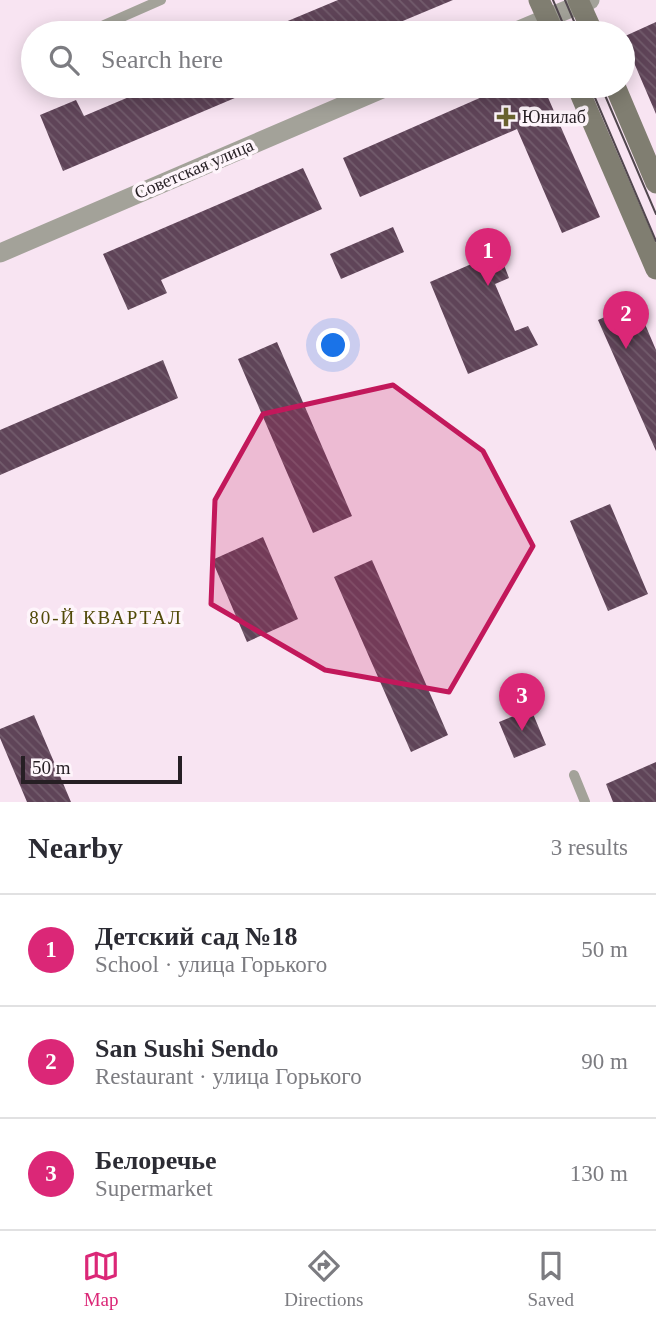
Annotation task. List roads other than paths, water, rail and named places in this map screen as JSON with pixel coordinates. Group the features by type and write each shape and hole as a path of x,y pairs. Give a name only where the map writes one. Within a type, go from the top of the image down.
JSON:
{"main road":[{"path":"583,1 589,21"},
{"path":"582,98 656,269"},
{"path":"620,98 656,183"}],"street":[{"path":"547,17 583,1"},
{"name":"Советская улица","path":"0,253 361,98"}],"lane":[{"path":"113,21 161,0"},
{"path":"574,775 585,802"}],"tram line":[{"path":"553,0 562,21"},
{"path":"565,0 574,21"},
{"path":"595,98 656,241"},
{"path":"606,98 656,214"}],"place":[{"name":"Юнилаб","path":"506,117"},
{"name":"Детский сад №18","path":"488,286"},
{"name":"San Sushi Sendo","path":"626,349"},
{"name":"Белоречье","path":"522,731"}],"district":[{"name":"80-Й КВАРТАЛ","path":"106,617"}]}
